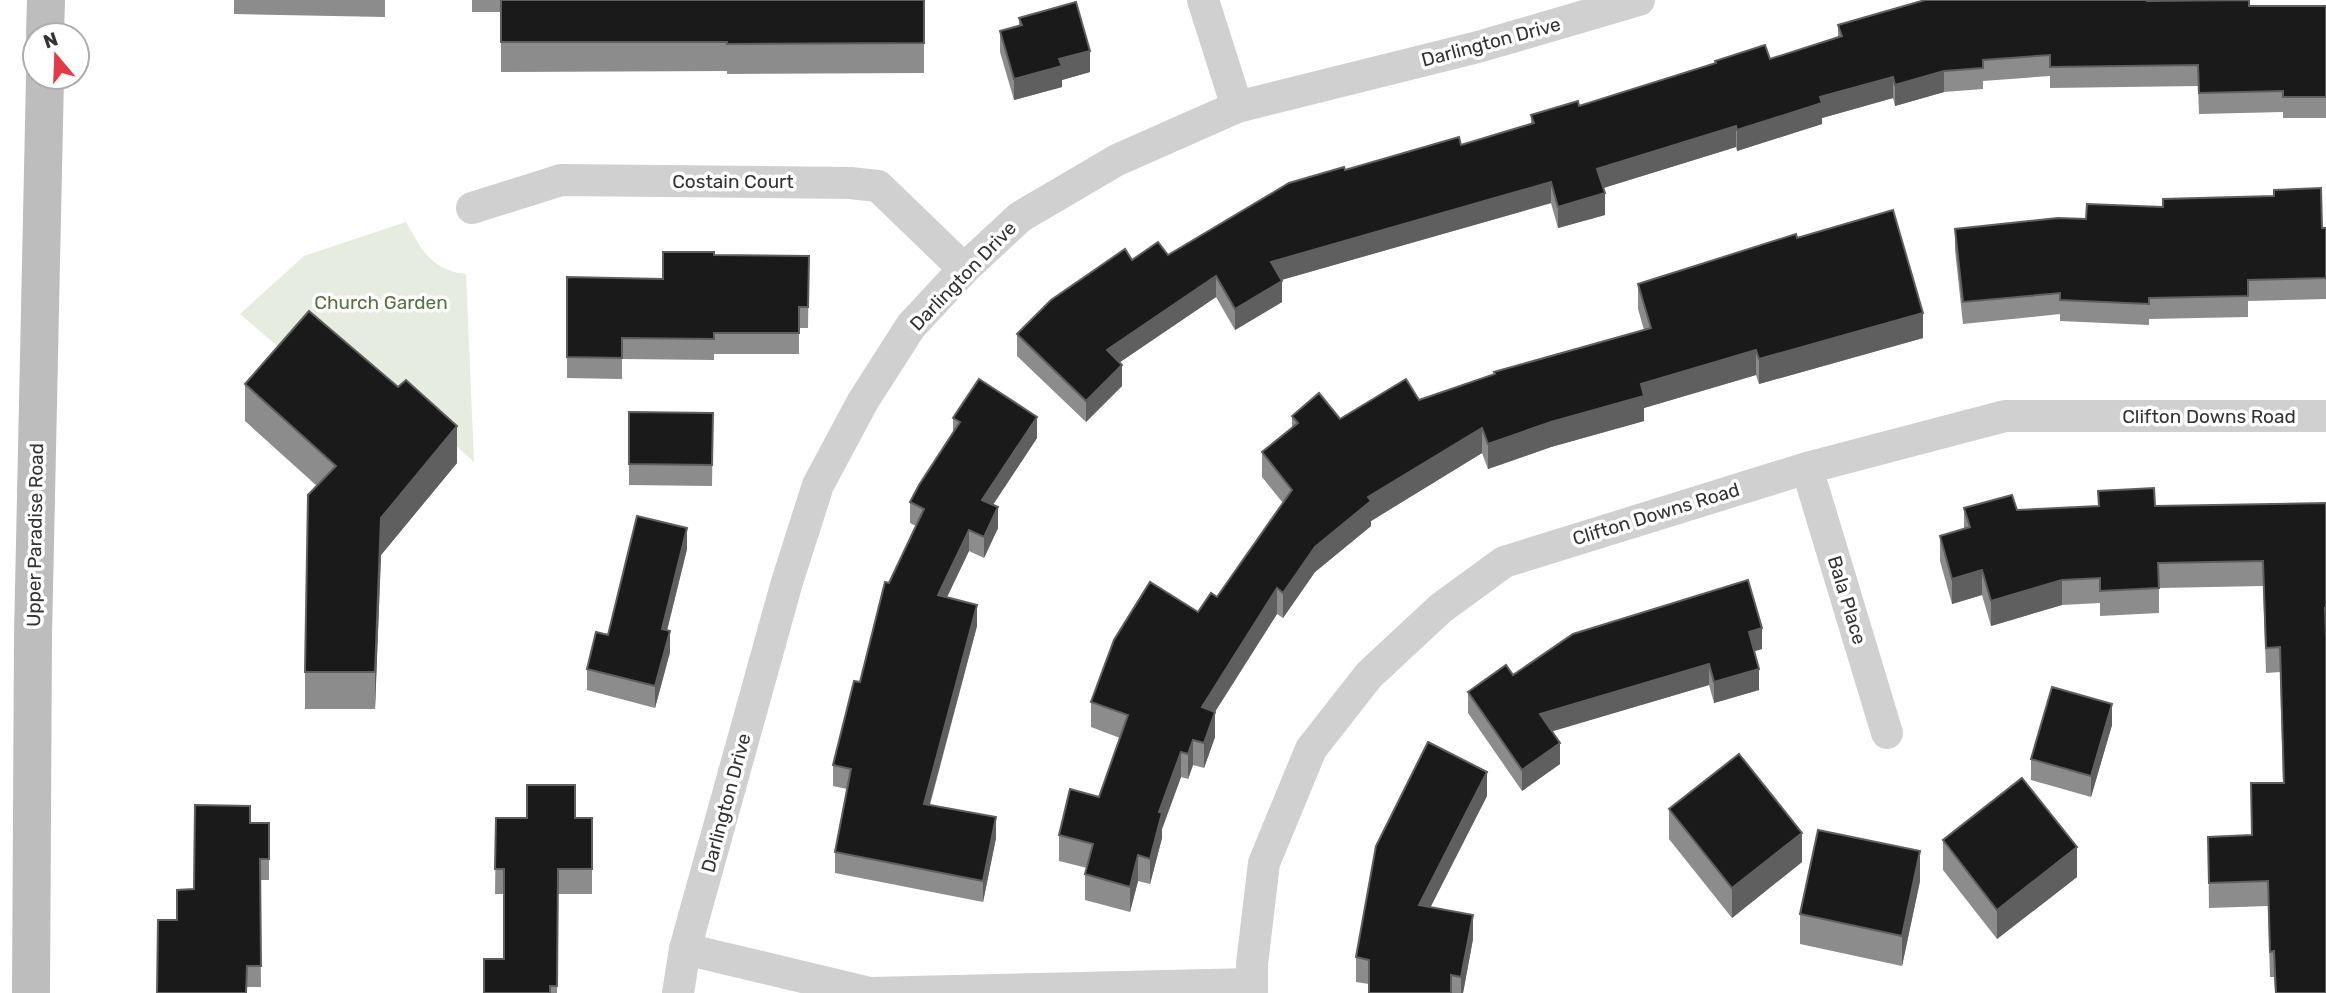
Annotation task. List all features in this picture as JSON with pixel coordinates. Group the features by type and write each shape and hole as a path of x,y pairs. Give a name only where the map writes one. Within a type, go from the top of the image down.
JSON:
{"main road":[{"path":"45,21 46,0"},
{"name":"Upper Paradise Road","path":"31,993 33,636 45,91"}],"street":[{"path":"1203,0 1237,107"},
{"name":"Darlington Drive","path":"678,993 685,949 786,582 818,485 863,401 911,326 964,269 1020,217 1117,160 1237,107 1478,47 1639,0"},
{"name":"Costain Court","path":"472,208 561,180 850,183 878,186 964,269"},
{"name":"Clifton Downs Road","path":"1252,989 1252,964 1264,863 1311,749 1378,667 1441,608 1504,562 1807,468 2005,416 2326,416"},
{"name":"Bala Place","path":"1807,468 1887,733"},
{"path":"685,949 870,993 1252,989"}],"green space":[{"name":"Church Garden","path":"406,222 429,257 444,268 466,274 474,462 411,405 288,355 240,314 304,256"}],"building":[{"path":"501,0 924,0 924,43 501,42"},
{"path":"1925,0 2249,0 2249,6 2326,6 2326,97 2283,97 2283,91 2199,93 2198,65 2050,67 2050,55 1983,60 1983,68 1944,71 1895,85 1893,77 1820,97 1822,103 1737,130 1736,126 1597,169 1605,193 1558,207 1551,182 1271,262 1282,281 1235,309 1216,276 1107,350 1122,365 1086,401 1017,334 1051,300 1125,249 1132,260 1158,242 1168,255 1289,183 1459,137 1461,145 1534,123 1531,115 1578,101 1579,106 1765,45 1770,59 1842,36 1838,25"},
{"path":"1076,2 1090,51 1059,59 1062,66 1014,79 1000,31 1022,25 1019,18"},
{"path":"2321,188 2322,228 2326,228 2326,278 2248,280 2248,296 2149,298 2149,304 2060,300 2060,293 1963,302 1955,229 2058,218 2086,219 2087,204 2163,207 2163,199 2274,196 2274,190"},
{"path":"1893,210 1923,313 1759,359 1756,350 1641,384 1644,396 1551,422 1488,444 1482,428 1368,497 1371,501 1315,547 1283,593 1277,588 1202,707 1215,712 1204,743 1193,740 1188,754 1181,752 1159,812 1162,813 1150,859 1138,855 1130,887 1085,874 1093,844 1059,835 1070,789 1099,797 1128,715 1091,702 1114,640 1150,582 1198,612 1211,593 1217,597 1292,490 1262,452 1298,423 1292,416 1319,393 1340,419 1406,379 1419,400 1495,374 1494,372 1651,328 1638,284 1796,234 1797,238"},
{"path":"663,252 809,256 808,307 799,307 799,333 714,333 714,339 622,338 622,358 567,357 567,277 663,279"},
{"path":"309,311 398,387 406,380 457,426 381,518 375,672 305,672 308,495 336,466 245,384"},
{"path":"979,379 1037,417 982,500 998,507 984,537 969,530 938,595 977,605 924,804 996,817 983,881 835,852 851,769 833,765 854,681 860,682 885,582 889,583 924,509 910,502 960,422 953,418"},
{"path":"629,412 713,413 712,465 629,464"},
{"path":"2154,488 2155,506 2326,503 2326,993 2276,993 2274,951 2270,952 2268,881 2209,883 2208,837 2252,835 2251,783 2284,783 2280,647 2266,648 2263,561 2158,563 2159,588 2100,591 2100,578 2062,580 1991,601 1982,570 1952,579 1940,536 1970,527 1964,508 2012,495 2017,510 2099,506 2098,491"},
{"path":"637,516 687,528 662,629 670,631 655,686 587,669 596,632 608,635"},
{"path":"1748,580 1762,628 1749,632 1759,669 1714,682 1709,664 1540,714 1560,743 1522,770 1468,692 1506,665 1513,675 1573,634"},
{"path":"2052,687 2112,704 2091,776 2031,759"},
{"path":"1428,742 1487,772 1419,905 1473,915 1461,977 1451,975 1451,993 1369,993 1369,960 1356,957 1376,846"},
{"path":"1739,754 1802,833 1732,888 1669,809"},
{"path":"2022,778 2077,847 1997,910 1943,840"},
{"path":"527,785 575,785 575,818 592,818 592,869 558,869 557,986 550,986 550,993 484,993 484,959 504,959 504,869 495,869 496,818 527,818"},
{"path":"195,805 250,806 250,823 269,823 269,859 260,859 261,966 247,966 246,993 157,993 158,920 177,920 177,890 194,889"},
{"path":"1818,830 1920,851 1902,936 1800,914"}]}
